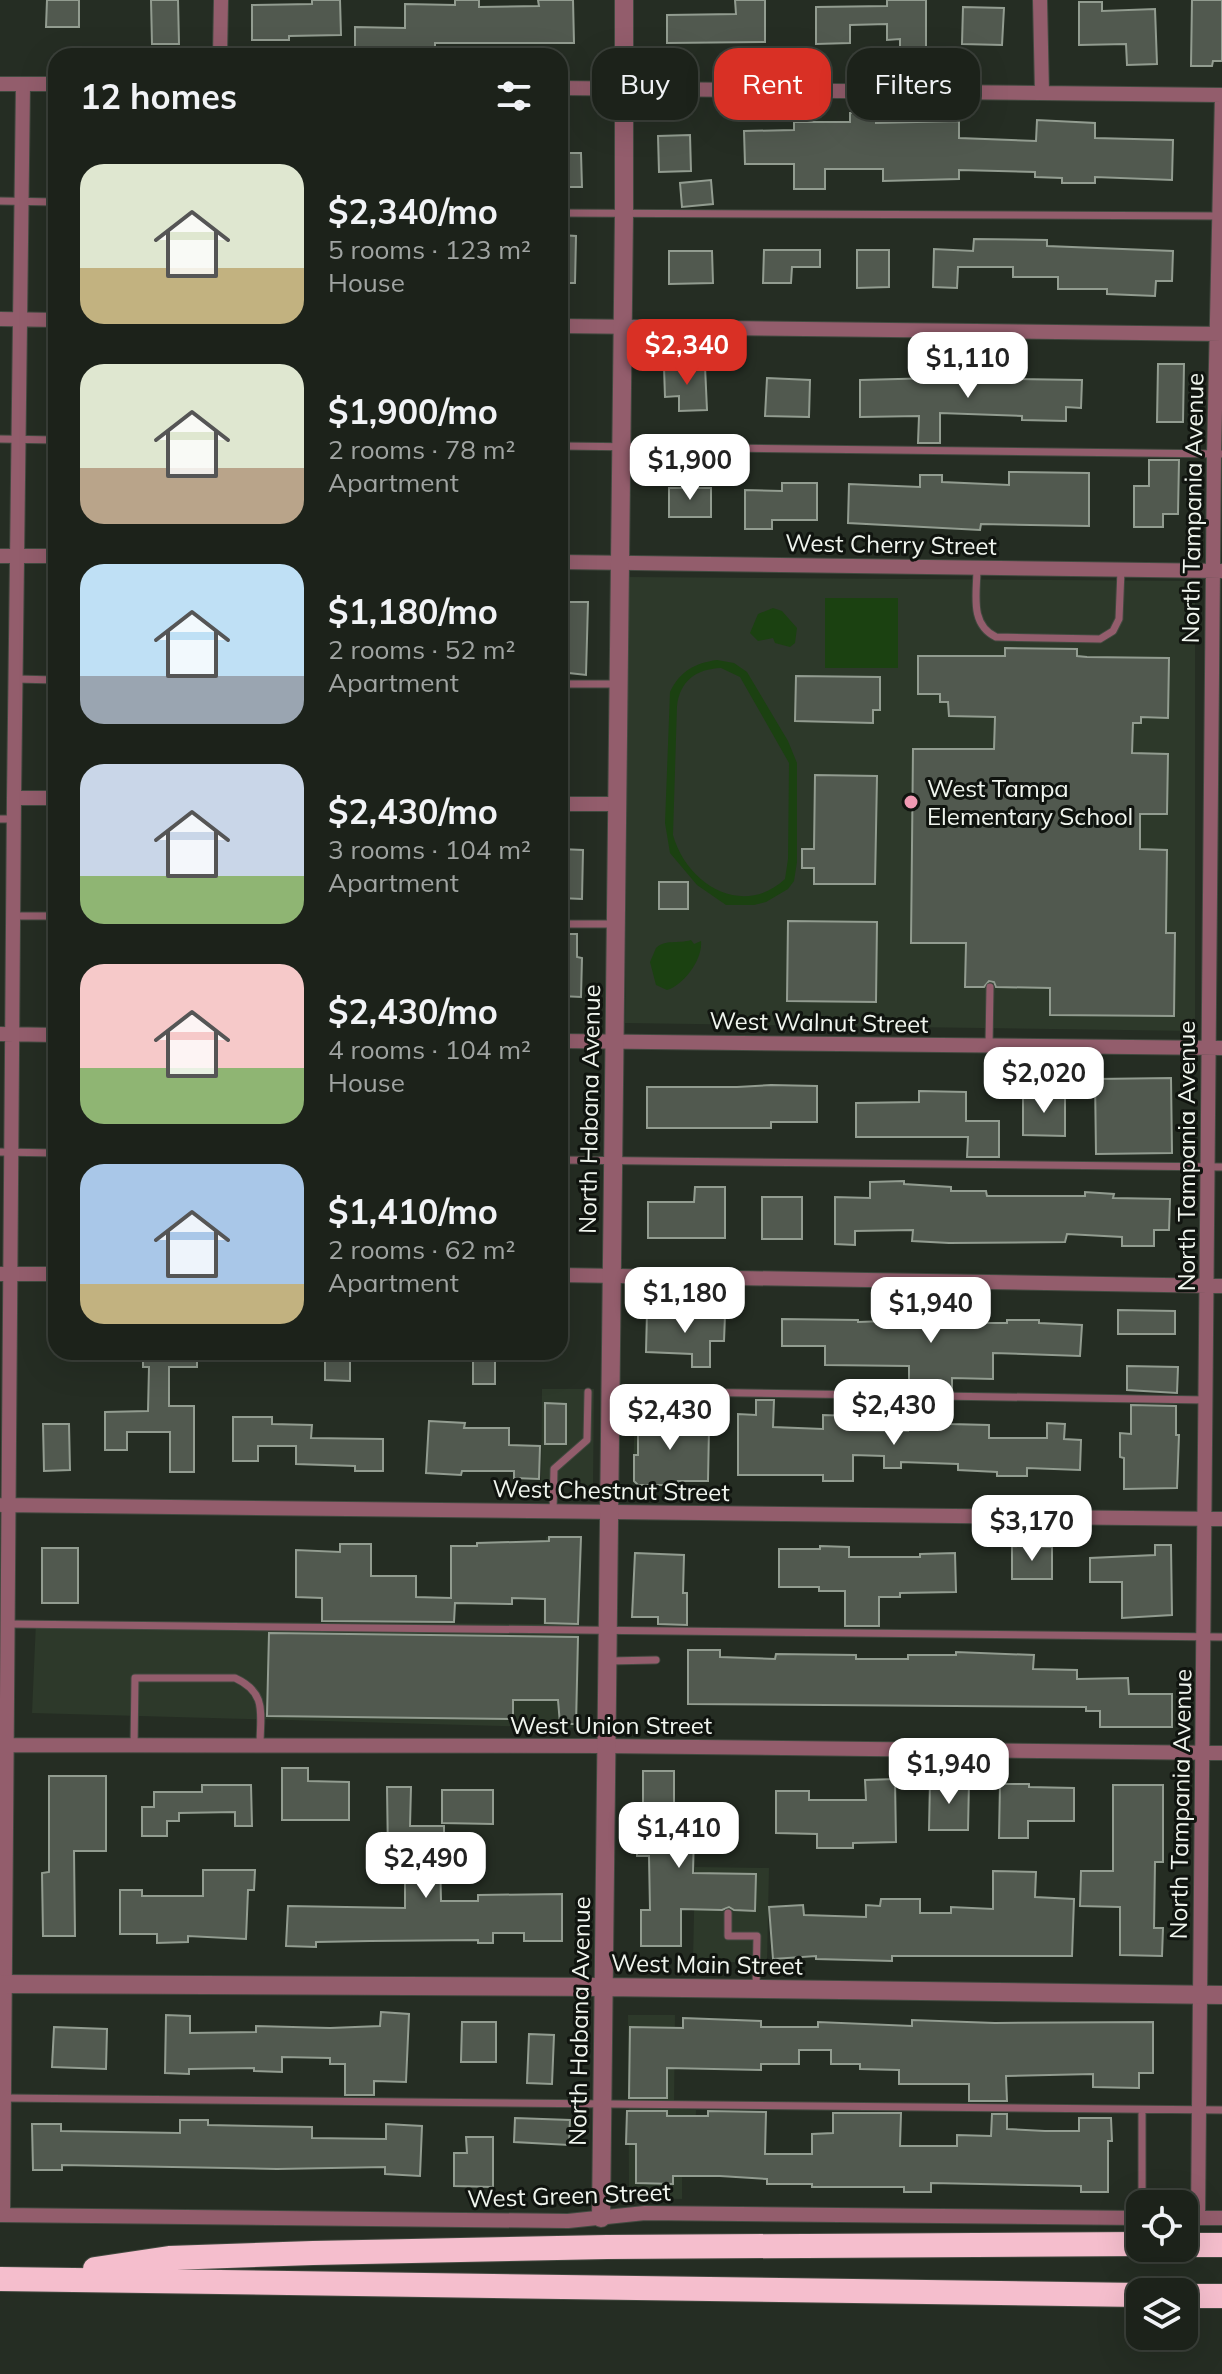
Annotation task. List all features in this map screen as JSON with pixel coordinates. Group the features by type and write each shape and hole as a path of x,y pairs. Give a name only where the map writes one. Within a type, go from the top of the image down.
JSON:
{"highway":[{"path":"34,2279 169,2258 607,2247 1126,2244"},
{"path":"1198,2245 1222,2245"},
{"path":"0,2279 1126,2295"},
{"path":"1198,2296 1222,2296"}],"street":[{"path":"220,48 221,0"},
{"name":"North Habana Avenue","path":"623,48 624,0"},
{"path":"1040,0 1042,93"},
{"path":"0,84 48,84"},
{"path":"1,2215 4,2098 3,1745 8,1624 4,1505 6,1034 13,916 7,819 14,798 23,84"},
{"path":"568,88 592,89"},
{"path":"698,90 1222,95"},
{"name":"North Tampania Avenue","path":"1193,2190 1199,2110 1207,1400 1215,1286 1222,95"},
{"name":"North Habana Avenue","path":"601,2218 624,214 622,120"},
{"path":"0,319 48,320"},
{"path":"568,326 1219,334"},
{"path":"0,556 48,556"},
{"name":"West Cherry Street","path":"568,562 1218,571"},
{"path":"14,798 48,798"},
{"path":"568,804 617,804"},
{"path":"6,1034 48,1035"},
{"name":"West Walnut Street","path":"568,1041 1216,1048"},
{"path":"5,1274 48,1274"},
{"path":"568,1275 1215,1286"},
{"name":"West Chestnut Street","path":"4,1505 1222,1519"},
{"name":"West Union Street","path":"3,1745 605,1746 1222,1753"},
{"name":"West Main Street","path":"3,1984 603,1987 1222,1995"},
{"name":"West Green Street","path":"1,2215 568,2221 645,2213 1126,2218"},
{"path":"1198,2218 1222,2218"}],"lane":[{"path":"0,201 48,202"},
{"path":"568,213 1220,216"},
{"path":"0,439 48,440"},
{"path":"568,446 1218,454"},
{"path":"977,568 977,617 985,632 996,637 1100,639 1113,631 1119,619 1121,570"},
{"path":"16,679 48,680"},
{"path":"568,684 618,684"},
{"path":"13,916 48,916"},
{"path":"568,924 615,924"},
{"path":"989,1046 990,987"},
{"path":"6,1152 48,1153"},
{"path":"568,1160 1215,1167"},
{"path":"610,1391 1207,1400"},
{"path":"553,1512 554,1469 587,1440 588,1392"},
{"path":"587,1415 609,1415"},
{"path":"8,1624 1222,1637"},
{"path":"607,1661 656,1660"},
{"path":"134,1746 135,1678 235,1678 249,1684 260,1701 260,1746"},
{"path":"728,1913 728,1936 757,1936 756,1989"},
{"path":"4,2098 1222,2110"},
{"path":"1142,2114 1142,2190"}],"shaded area":[{"name":"West Tampa Elementary School","path":"629,577 1195,581 1195,1031 625,1023"},
{"path":"542,1389 594,1389 593,1486 541,1485"},
{"path":"635,1397 687,1398 685,1486 638,1486 633,1482"},
{"path":"546,1537 580,1537 578,1728 32,1713 36,1621 543,1624"},
{"path":"695,1867 769,1868 767,1963 693,1961"},
{"path":"628,2015 675,2015 674,2109 696,2110 695,2140 682,2140 682,2199 643,2198 629,2189"}],"green space":[{"path":"825,598 898,598 898,668 825,668"},
{"path":"773,608 782,611 797,628 795,643 790,647 775,643 773,638 758,641 750,633 758,614"},
{"path":"709,661 734,663 747,672 788,741 797,763 797,862 794,881 788,889 754,905 726,905 697,885 670,853 665,823 670,692 683,673","holes":["721,668 740,677 789,763 785,879 769,890 752,896 718,890 704,881 690,868 673,835 679,697 686,683 704,671"]},
{"path":"691,940 694,944 701,941 701,948 691,970 680,983 667,990 656,985 650,962 656,948"}],"building":[{"path":"47,0 79,0 79,27 46,27"},
{"path":"151,0 178,0 179,44 152,44"},
{"path":"312,0 340,0 341,35 252,40 252,5 312,4"},
{"path":"455,0 479,0 479,7 539,6 538,0 573,0 574,43 435,43 435,48 355,48 355,27 405,28 405,4 455,5"},
{"path":"735,0 765,0 765,42 667,43 667,15 736,14"},
{"path":"887,0 926,0 926,48 900,48 900,39 887,40 887,24 850,25 850,43 816,44 816,7 887,6"},
{"path":"1192,0 1222,0 1222,61 1213,61 1212,66 1191,66"},
{"path":"1079,2 1102,2 1102,11 1155,9 1157,64 1127,65 1126,44 1079,45"},
{"path":"963,7 1004,8 1002,45 962,44"},
{"path":"1037,120 1095,123 1095,138 1173,140 1172,180 1095,177 1095,183 1062,183 1062,178 1035,177 1035,172 959,170 959,179 883,181 883,169 825,169 825,189 794,189 794,164 745,164 744,131 794,130 794,122 959,121 959,138 1036,141"},
{"path":"690,135 691,171 659,172 658,136"},
{"path":"568,153 581,153 582,187 568,187"},
{"path":"711,180 713,204 682,207 680,183"},
{"path":"568,236 576,236 575,283 568,283"},
{"path":"974,239 1047,240 1047,246 1173,251 1172,281 1156,281 1155,296 1107,294 1107,289 1058,289 1058,277 1013,277 1013,267 958,267 957,288 933,287 934,249 973,251"},
{"path":"764,250 820,250 820,267 792,267 791,283 763,283"},
{"path":"857,250 889,250 889,287 857,288"},
{"path":"669,251 712,251 713,283 669,284"},
{"path":"1158,364 1184,364 1183,422 1157,422"},
{"path":"705,366 707,410 679,411 679,396 665,397 664,367"},
{"path":"767,378 810,380 809,417 765,416"},
{"path":"860,380 1082,380 1081,408 1066,407 1066,421 940,413 940,443 918,443 919,416 860,417"},
{"path":"1149,460 1179,460 1178,514 1163,514 1163,527 1134,527 1134,486 1149,486"},
{"path":"1009,472 1089,473 1089,526 981,524 980,530 848,523 849,484 920,487 920,475 942,475 942,482 1009,485"},
{"path":"782,483 817,483 817,520 772,520 772,529 745,529 745,490 782,491"},
{"path":"669,488 711,488 711,517 669,517"},
{"path":"568,602 588,602 586,675 568,673"},
{"path":"1005,648 1077,649 1077,656 1087,657 1169,658 1168,718 1141,717 1141,723 1133,723 1132,753 1168,754 1167,814 1140,814 1140,849 1167,850 1166,933 1175,933 1174,1016 1050,1015 1050,988 996,987 994,982 989,981 984,987 965,987 966,943 911,943 913,749 994,749 995,717 949,716 948,702 940,702 940,694 918,694 918,656 1005,656"},
{"path":"796,676 880,677 880,710 873,710 873,723 795,721"},
{"path":"815,775 877,776 875,884 814,884 814,868 802,868 802,849 814,849"},
{"path":"568,849 583,850 582,899 568,898"},
{"path":"659,882 688,882 688,909 659,909"},
{"path":"788,921 877,922 876,1002 787,1001"},
{"path":"568,934 577,934 577,957 582,958 581,997 568,996"},
{"path":"1171,1078 1172,1153 1096,1154 1095,1079"},
{"path":"817,1086 817,1122 771,1122 771,1128 647,1128 647,1087"},
{"path":"919,1091 966,1092 966,1121 999,1121 999,1157 967,1157 968,1137 856,1137 856,1103 919,1102"},
{"path":"1023,1094 1065,1095 1065,1136 1023,1135"},
{"path":"904,1181 904,1184 951,1187 951,1191 986,1191 987,1196 1085,1196 1085,1192 1114,1194 1113,1198 1170,1199 1169,1230 1154,1230 1154,1246 1122,1246 1122,1237 1067,1234 1065,1242 912,1241 913,1230 855,1231 855,1245 835,1244 835,1197 870,1198 870,1182"},
{"path":"695,1187 725,1187 725,1238 648,1238 648,1202 694,1202"},
{"path":"762,1197 802,1197 802,1239 762,1239"},
{"path":"1118,1310 1175,1311 1175,1334 1118,1334"},
{"path":"647,1312 725,1315 724,1341 710,1341 710,1367 692,1367 692,1354 646,1352"},
{"path":"782,1319 858,1322 947,1319 947,1323 1039,1320 1039,1323 1082,1325 1080,1356 993,1353 993,1379 952,1378 952,1390 909,1389 909,1366 825,1365 825,1346 782,1346"},
{"path":"143,1360 197,1360 197,1367 169,1367 169,1406 194,1406 194,1472 170,1472 170,1432 127,1432 127,1450 105,1450 105,1412 148,1411 149,1367 143,1367"},
{"path":"325,1360 350,1360 350,1381 325,1380"},
{"path":"473,1360 495,1360 495,1384 473,1384"},
{"path":"1127,1366 1178,1367 1177,1393 1127,1390"},
{"path":"756,1400 774,1400 773,1427 823,1429 823,1415 853,1416 853,1430 908,1431 908,1420 932,1421 933,1402 951,1403 950,1424 989,1425 989,1438 1047,1438 1047,1423 1065,1424 1064,1439 1081,1440 1080,1470 1027,1468 1027,1476 997,1476 997,1472 958,1470 958,1464 901,1462 901,1468 884,1468 884,1456 853,1455 853,1481 823,1481 823,1475 738,1475 738,1414 756,1415"},
{"path":"545,1403 566,1404 566,1444 545,1444"},
{"path":"1131,1405 1176,1406 1176,1435 1179,1435 1177,1488 1124,1489 1120,1433 1131,1434"},
{"path":"638,1412 671,1413 671,1426 675,1428 709,1428 708,1481 638,1485 634,1481 634,1455 638,1455"},
{"path":"233,1417 272,1417 272,1424 312,1425 311,1438 383,1439 383,1471 355,1471 355,1466 296,1464 296,1446 258,1446 258,1461 233,1461"},
{"path":"429,1421 465,1423 464,1428 509,1428 509,1445 540,1446 539,1479 514,1478 514,1471 462,1471 461,1475 426,1473"},
{"path":"43,1424 69,1424 70,1470 44,1471"},
{"path":"549,1537 581,1537 578,1624 545,1623 545,1599 512,1598 512,1604 455,1603 454,1622 322,1621 322,1598 296,1597 296,1550 340,1552 340,1544 371,1544 371,1576 416,1576 416,1597 451,1598 451,1546 549,1541"},
{"path":"1155,1545 1171,1545 1172,1615 1122,1618 1122,1582 1090,1582 1090,1558 1155,1555"},
{"path":"820,1546 849,1547 849,1557 920,1557 920,1554 955,1553 956,1592 900,1593 900,1597 879,1597 879,1626 845,1626 845,1591 819,1591 819,1587 779,1587 779,1549 820,1549"},
{"path":"1012,1546 1052,1547 1052,1579 1012,1579"},
{"path":"42,1548 78,1548 78,1603 42,1603"},
{"path":"635,1553 684,1555 683,1593 687,1593 687,1625 658,1624 658,1617 632,1617"},
{"path":"269,1633 578,1637 576,1724 560,1724 558,1700 513,1700 513,1719 267,1716"},
{"path":"688,1650 720,1650 720,1657 775,1659 776,1654 856,1655 856,1659 908,1659 908,1655 956,1655 956,1652 1034,1655 1033,1669 1077,1670 1077,1679 1128,1678 1129,1694 1172,1694 1172,1727 1100,1727 1100,1711 1086,1711 1086,1707 688,1704"},
{"path":"282,1768 308,1768 308,1781 349,1782 349,1820 282,1820"},
{"path":"643,1771 674,1771 674,1832 694,1833 693,1873 756,1874 755,1911 729,1907 722,1910 681,1909 681,1946 641,1946 641,1910 650,1910 649,1856 637,1856 637,1831 643,1831"},
{"path":"49,1776 106,1776 106,1851 74,1851 75,1936 43,1936 42,1873 49,1872"},
{"path":"895,1779 896,1842 853,1843 853,1848 817,1848 817,1834 776,1833 776,1791 809,1791 809,1800 866,1800 865,1780"},
{"path":"930,1781 969,1781 968,1830 929,1830"},
{"path":"1000,1784 1074,1788 1074,1821 1028,1821 1028,1838 999,1838"},
{"path":"202,1785 251,1785 252,1826 235,1826 235,1812 179,1813 179,1821 167,1821 167,1836 142,1836 142,1807 154,1807 154,1792 202,1792"},
{"path":"1113,1785 1163,1785 1163,1862 1155,1862 1154,1928 1163,1928 1162,1956 1120,1955 1120,1907 1080,1906 1081,1871 1113,1871"},
{"path":"387,1787 411,1787 410,1826 444,1826 444,1856 440,1856 441,1901 478,1901 478,1895 562,1894 562,1941 524,1941 524,1933 493,1933 493,1943 478,1943 478,1940 370,1941 316,1942 316,1947 286,1946 288,1906 405,1908 405,1855 388,1855"},
{"path":"442,1790 493,1790 493,1824 442,1823"},
{"path":"203,1870 255,1870 254,1890 248,1890 246,1939 188,1936 188,1942 157,1943 157,1934 120,1934 120,1890 142,1890 142,1896 203,1896"},
{"path":"993,1871 1036,1872 1035,1897 1074,1899 1072,1956 892,1956 892,1961 816,1959 816,1956 773,1959 769,1907 803,1905 804,1915 866,1917 866,1905 880,1906 881,1899 920,1899 920,1913 951,1913 951,1907 993,1909"},
{"path":"381,2012 409,2014 406,2082 374,2081 374,2095 345,2095 345,2064 330,2064 330,2058 282,2057 282,2072 254,2071 254,2068 189,2069 189,2074 165,2073 166,2015 190,2016 190,2033 256,2032 256,2026 380,2026"},
{"path":"683,2018 761,2021 761,2027 818,2027 818,2022 912,2026 912,2020 1153,2022 1153,2073 1139,2073 1139,2088 1093,2087 1093,2074 1006,2076 1007,2101 969,2101 969,2084 899,2084 899,2070 860,2069 860,2064 831,2064 831,2050 799,2050 799,2064 761,2064 761,2070 667,2068 667,2098 629,2098 630,2027 683,2028"},
{"path":"462,2022 496,2022 496,2062 461,2062"},
{"path":"54,2027 107,2029 106,2069 52,2067"},
{"path":"529,2034 554,2035 552,2084 527,2083"},
{"path":"627,2111 667,2111 667,2116 708,2116 708,2111 766,2112 765,2154 812,2154 812,2134 833,2133 833,2113 901,2113 900,2146 957,2146 957,2135 991,2136 992,2114 1007,2114 1007,2129 1045,2131 1079,2131 1079,2118 1111,2118 1108,2192 1081,2192 1081,2186 931,2183 931,2192 904,2192 904,2187 812,2187 812,2184 767,2184 767,2179 720,2176 673,2176 673,2184 636,2183 636,2144 626,2144"},
{"path":"515,2118 570,2120 569,2145 514,2142"},
{"path":"180,2120 208,2120 208,2125 312,2127 312,2138 386,2139 386,2124 422,2126 420,2176 385,2174 385,2167 277,2169 62,2165 62,2170 33,2170 32,2124 61,2124 61,2131 180,2133"},
{"path":"466,2137 493,2137 493,2187 454,2186 454,2153 467,2153"}],"place":[{"name":"West Tampa Elementary School","path":"911,802"}]}
